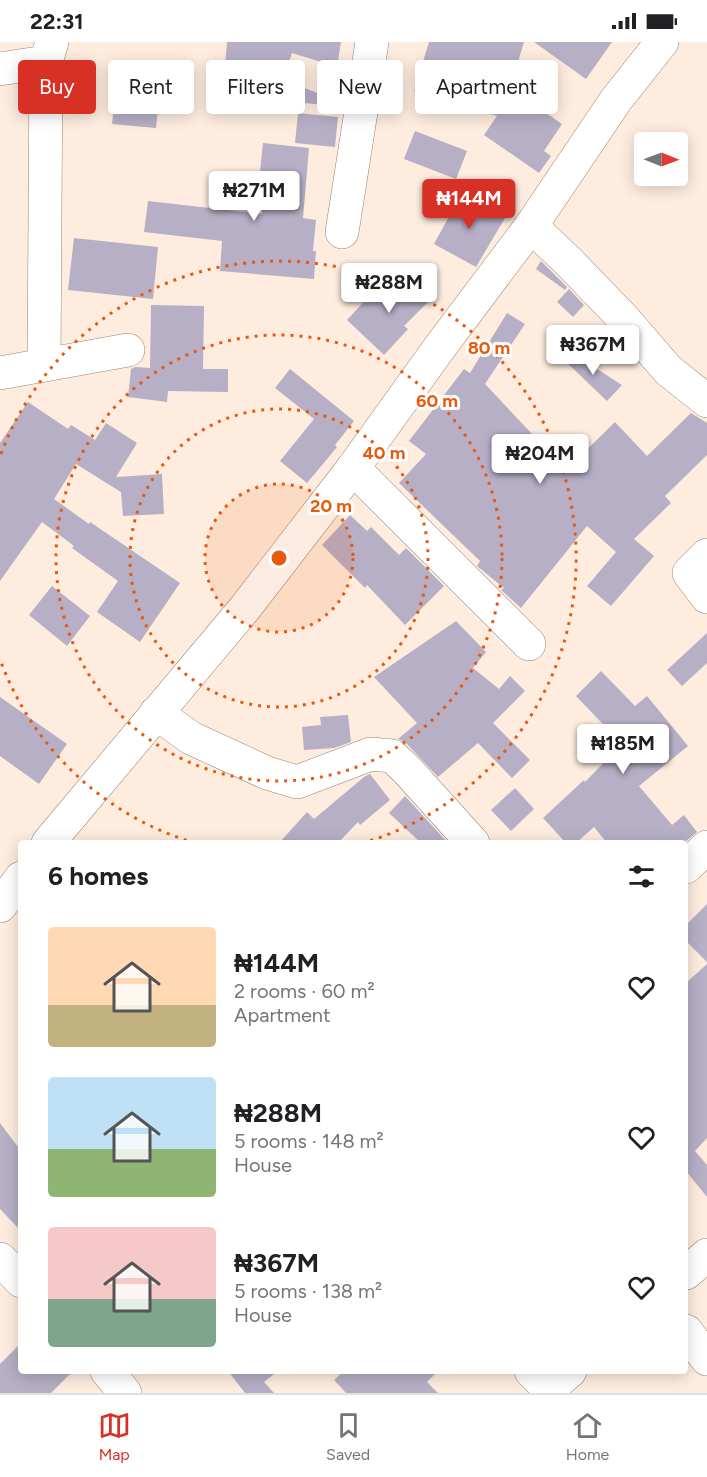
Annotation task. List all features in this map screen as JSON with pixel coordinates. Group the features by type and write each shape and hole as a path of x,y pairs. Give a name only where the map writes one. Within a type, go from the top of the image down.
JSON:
{"street":[{"path":"342,232 372,42"},
{"path":"50,840 245,608 354,468 440,347 531,226 616,100 662,42"},
{"path":"0,69 49,52 44,365"},
{"path":"531,226 608,302 668,370 707,401"},
{"path":"0,373 128,350"},
{"path":"354,468 529,644"},
{"path":"707,555 689,573 707,597"},
{"path":"156,713 191,738 267,773 297,782 371,754 392,756 470,840"},
{"path":"688,865 707,847"},
{"path":"0,906 18,882"},
{"path":"688,1271 707,1255"},
{"path":"0,1259 18,1278"},
{"path":"688,1333 707,1359"},
{"path":"109,1374 125,1393"}],"building":[{"path":"227,42 341,42 338,60 317,61 292,53 290,60 226,60"},
{"path":"429,42 524,42 519,60 423,60"},
{"path":"534,42 612,42 586,79"},
{"path":"305,88 317,93 317,104 305,103"},
{"path":"113,114 158,114 156,128 112,124"},
{"path":"298,114 338,117 335,147 295,143"},
{"path":"490,114 548,114 562,124 544,151 551,156 539,173 484,135 497,116"},
{"path":"415,131 467,151 456,179 404,159"},
{"path":"263,143 309,148 303,218 316,220 313,251 316,251 314,279 220,271 222,241 144,232 148,201 262,214 267,173 260,172"},
{"path":"462,193 505,218 476,267 434,244"},
{"path":"74,238 158,247 153,299 68,290"},
{"path":"541,261 567,287 565,290 536,269"},
{"path":"405,275 430,300 404,326 408,329 384,355 347,320 370,295 378,302"},
{"path":"569,289 584,305 573,317 557,302"},
{"path":"151,305 204,306 203,369 228,369 228,392 168,391 167,402 128,397 131,369 150,368"},
{"path":"507,313 525,324 485,384 566,470 615,422 647,456 691,413 707,423 707,455 665,496 671,503 634,539 654,556 611,606 587,586 616,552 587,526 521,608 501,590 504,588 477,566 480,561 399,483 426,454 409,441 464,369 470,373"},
{"path":"569,351 622,385 607,401 563,359"},
{"path":"290,369 354,421 335,445 337,447 307,483 280,461 314,419 275,388"},
{"path":"28,402 68,429 71,425 95,440 106,423 137,443 116,477 162,474 164,514 123,516 121,492 76,464 54,499 180,583 140,642 97,612 118,581 72,548 74,546 42,522 0,581 0,443"},
{"path":"350,515 367,531 371,527 399,555 406,548 444,586 405,625 367,585 365,588 322,545"},
{"path":"52,586 90,616 67,646 29,615"},
{"path":"456,621 486,652 473,668 499,689 510,676 525,691 493,723 530,760 512,778 478,743 438,777 405,742 398,739 417,723 374,677"},
{"path":"707,633 707,663 682,686 667,670"},
{"path":"601,671 635,706 647,696 688,746 639,786 672,825 684,815 697,832 688,840 605,840 594,827 579,840 563,840 543,818 584,780 585,782 622,744 576,696"},
{"path":"0,697 67,744 39,784 0,756"},
{"path":"348,715 351,742 334,748 304,750 302,727 321,725 320,717"},
{"path":"370,774 390,800 360,825 358,822 341,840 282,840 307,812 314,819"},
{"path":"515,788 534,809 511,831 491,810"},
{"path":"405,796 445,840 418,840 389,813"},
{"path":"707,904 707,962 688,943 688,923"},
{"path":"707,964 707,1138 695,1151 707,1165 707,1197 688,1173 688,981"},
{"path":"0,1123 18,1147 18,1228 0,1209"},
{"path":"18,1346 18,1374 70,1374 51,1393 0,1393 0,1364"},
{"path":"230,1374 274,1374 264,1382 274,1393 245,1393"},
{"path":"341,1374 435,1374 427,1382 438,1393 346,1393 334,1380"}]}
